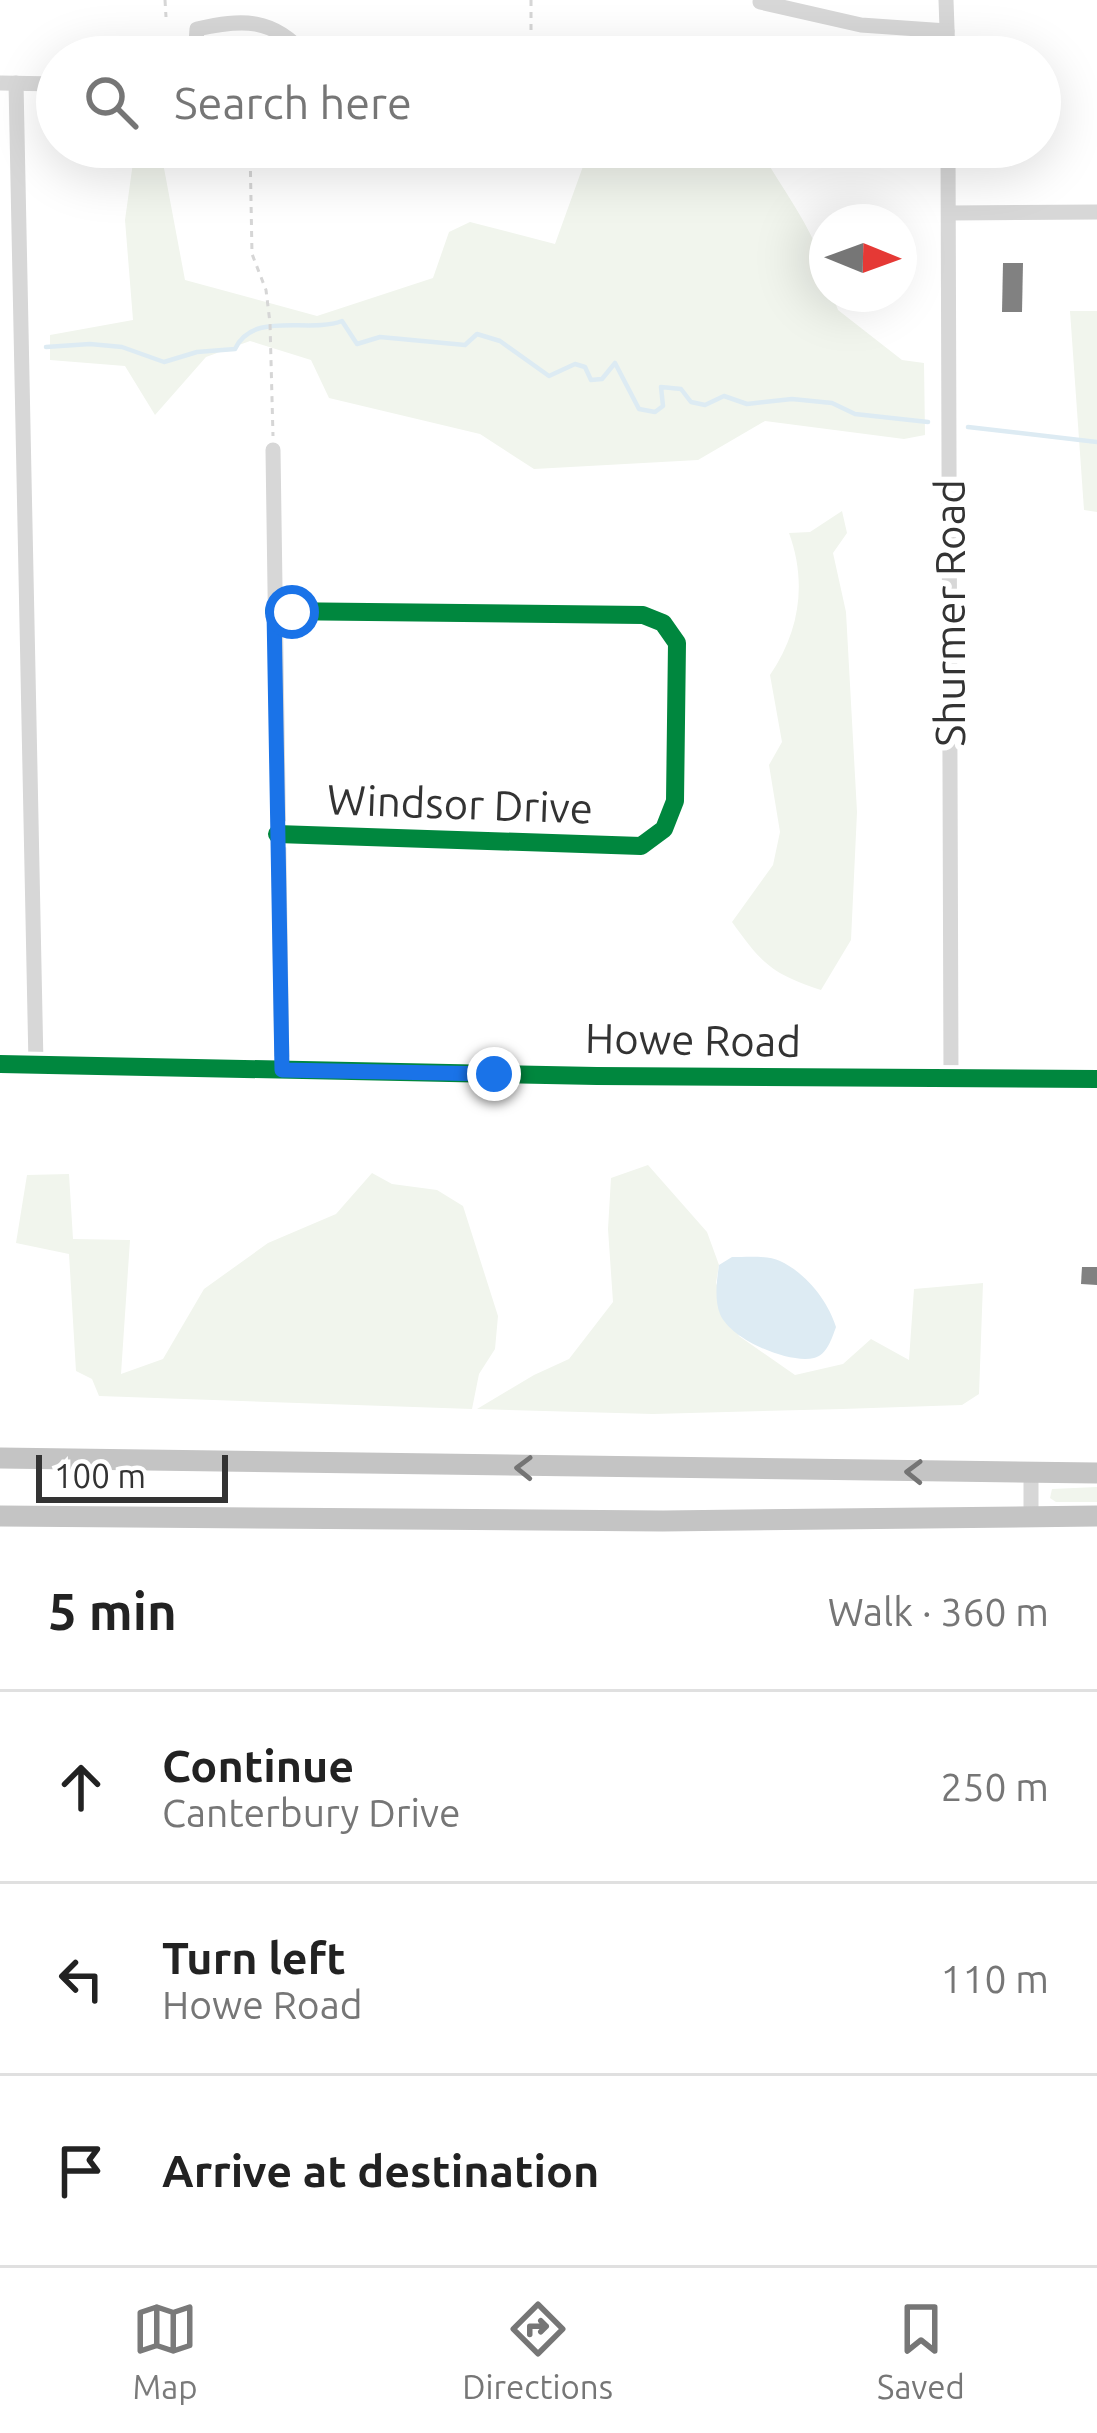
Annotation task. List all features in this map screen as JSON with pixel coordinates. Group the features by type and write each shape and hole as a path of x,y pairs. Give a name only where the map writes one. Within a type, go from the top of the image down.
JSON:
{"highway":[{"path":"0,1458 1097,1473"},
{"path":"0,1516 640,1521 1097,1516"}],"street":[{"path":"946,0 947,36"},
{"path":"760,2 860,26 947,31"},
{"path":"196,36 196,28 239,20 286,36"},
{"path":"8,83 36,1065"},
{"name":"Shurmer Road","path":"949,168 951,1079"},
{"path":"949,213 1097,212"},
{"path":"273,450 282,1070"},
{"name":"Windsor Drive","path":"274,611 643,615 663,623 677,644 674,801 664,829 641,846 277,834"},
{"name":"Howe Road","path":"0,1064 1097,1079"},
{"path":"1030,1474 1031,1516"}],"path":[{"path":"165,0 166,17"},
{"path":"531,0 531,36"},
{"path":"250,168 252,254 268,307 273,450"}],"shaded area":[{"path":"132,168 164,168 185,280 317,316 433,278 449,232 470,222 555,244 582,168 771,168 809,232 809,312 841,312 902,360 924,363 925,435 904,439 765,421 698,460 534,469 480,434 329,398 311,360 250,341 206,357 155,415 125,366 50,360 50,335 133,320 125,220"},
{"path":"1070,311 1097,311 1097,512 1084,510"},
{"path":"842,511 847,533 833,553 846,612 857,812 851,940 821,990 769,966 732,922 773,865 780,832 769,765 782,742 770,675 788,641 798,606 798,570 789,533 810,532"},
{"path":"648,1165 707,1232 719,1265 716,1283 739,1336 795,1375 843,1364 871,1339 909,1360 914,1289 983,1283 979,1394 962,1405 842,1409 653,1414 477,1409 569,1359 613,1302 608,1229 611,1178"},
{"path":"372,1173 392,1184 437,1190 463,1206 498,1316 495,1349 479,1374 472,1409 99,1396 92,1379 76,1371 69,1254 16,1243 27,1175 69,1174 73,1239 130,1240 121,1374 163,1359 204,1289 268,1243 336,1214"},
{"path":"732,1257 775,1259 807,1280 836,1327 822,1353 803,1359 775,1353 726,1323 718,1308 717,1283 719,1265"},
{"path":"1097,1487 1097,1502 1050,1498 1052,1489"}],"building":[{"path":"1003,263 1023,263 1022,312 1002,312"},
{"path":"1082,1267 1097,1267 1097,1285 1081,1284"}],"waterway":[{"path":"46,347 122,347 164,362 197,352 235,349 243,337 268,326 342,321 357,344 380,337 465,345 477,334 500,341 549,376 575,364 585,367 591,380 602,379 615,363 639,409 655,412 663,406 661,387 681,389 691,402 705,405 724,396 747,404 792,399 832,403 855,414 928,422"},
{"path":"968,427 1097,442"}],"cycle path":[{"path":"274,611 643,615 663,623 677,643 675,801 664,829 641,846 277,834"},
{"path":"0,1064 597,1076 1097,1079"}],"route":[{"path":"292,612 274,611 282,1070 494,1074"}]}
